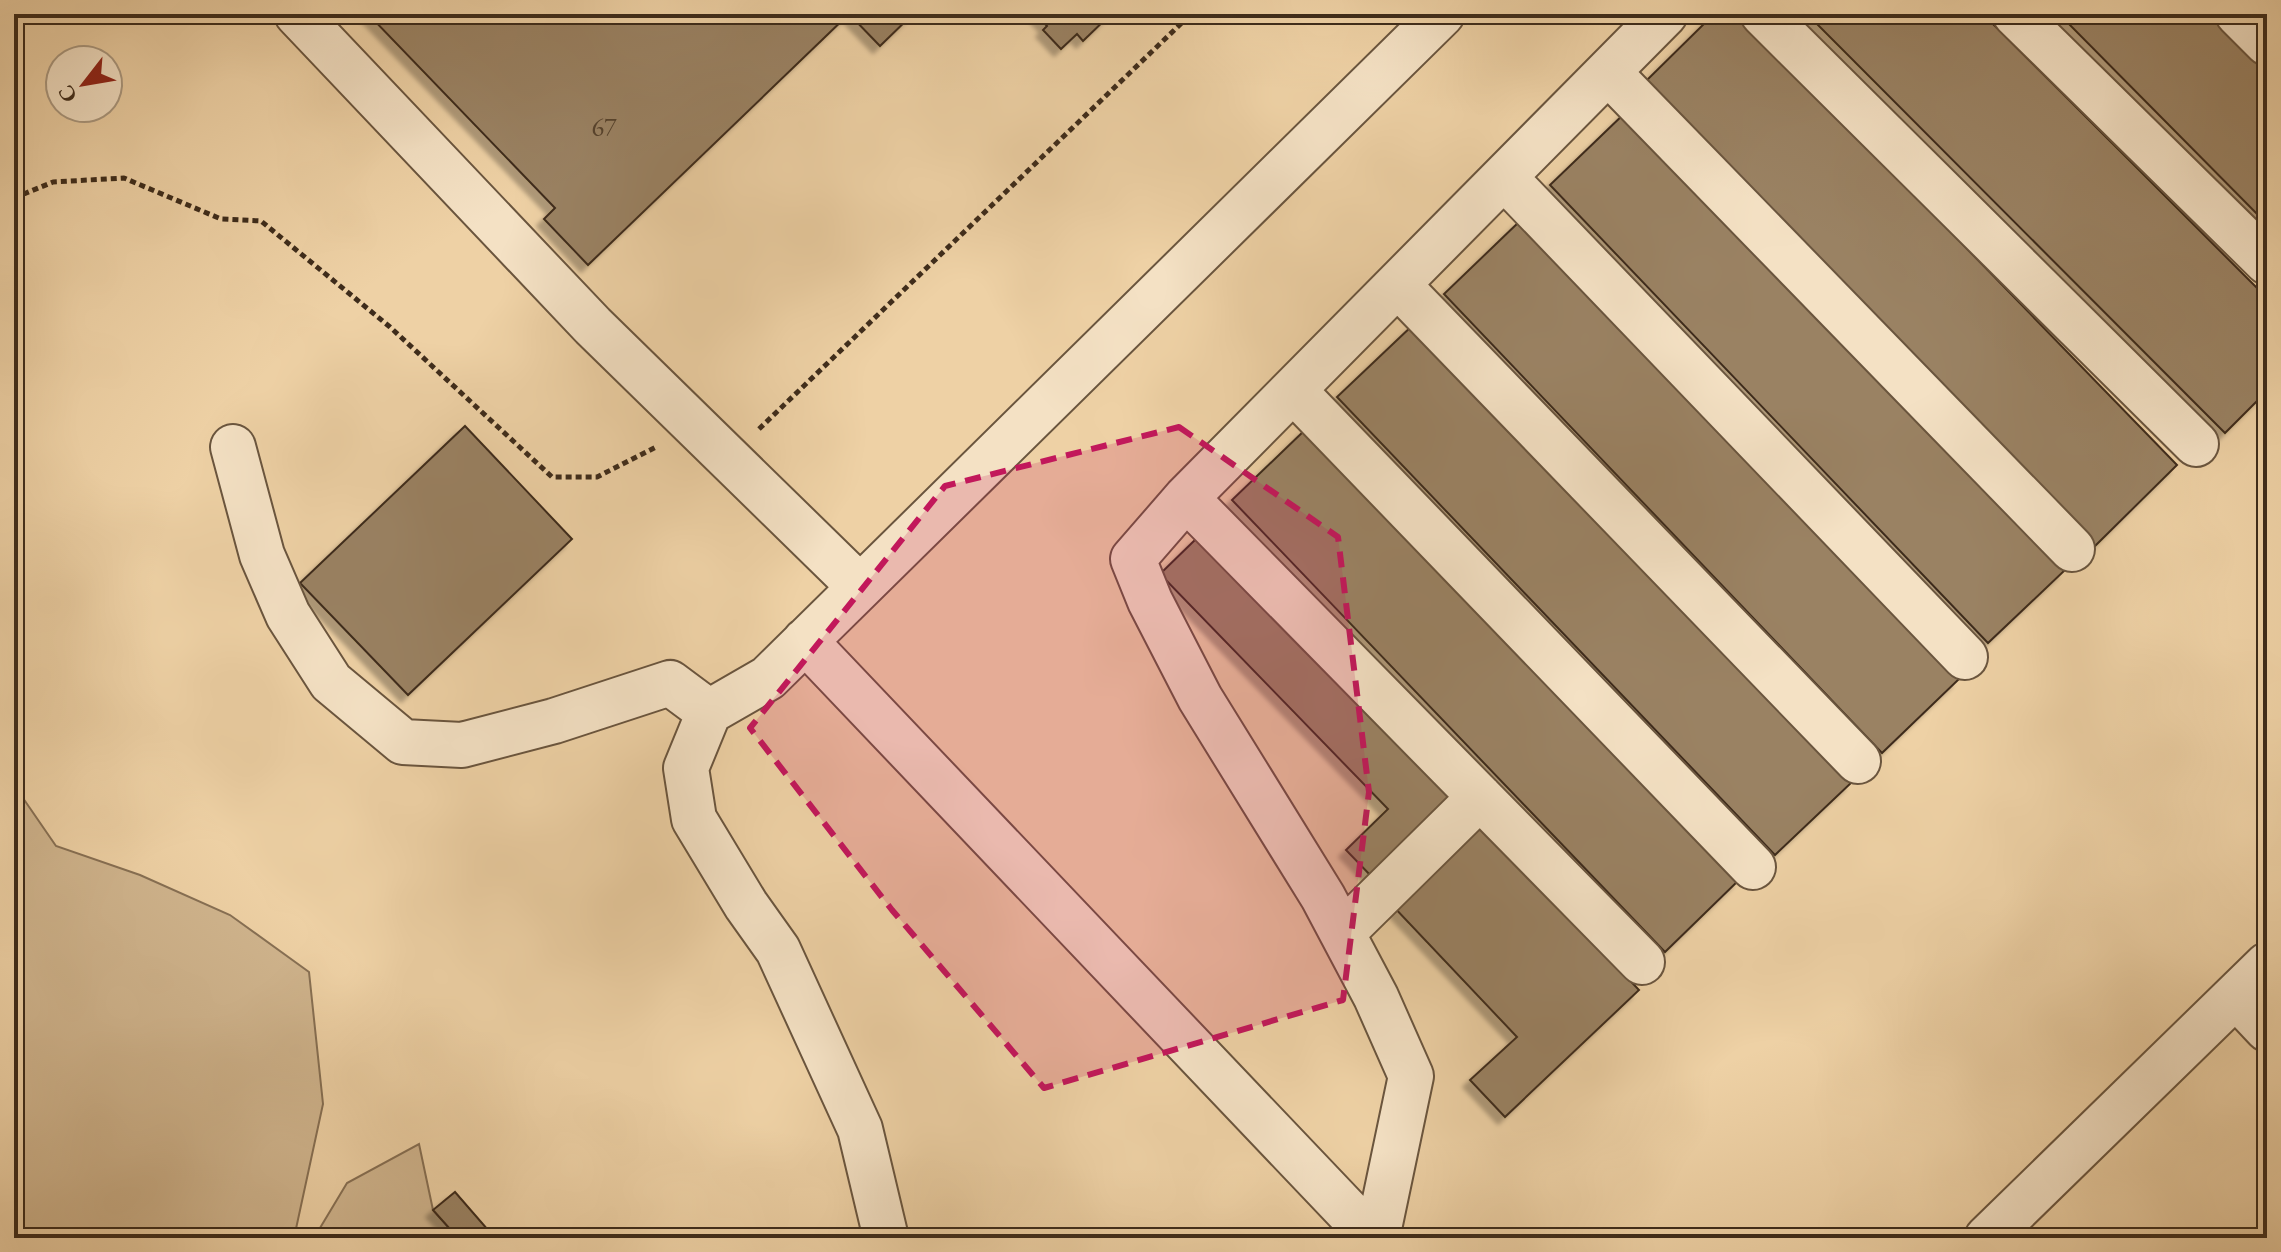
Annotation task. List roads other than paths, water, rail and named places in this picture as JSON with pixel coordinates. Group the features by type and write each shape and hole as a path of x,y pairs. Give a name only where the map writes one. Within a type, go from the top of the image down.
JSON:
{"street":[{"path":"297,14 593,326 860,587"},
{"path":"886,1238 860,1129 848,1102 778,950 746,905 694,819 686,768 709,712 768,678 1442,14"},
{"path":"805,641 1362,1231 1411,1076 1376,997 1323,897 1200,698 1150,601 1133,559 1186,498 1665,14"},
{"path":"1763,14 2196,444"},
{"path":"2015,14 2267,262"},
{"path":"2238,14 2267,43"},
{"path":"1608,72 2072,549"},
{"path":"1504,177 1965,657"},
{"path":"1398,285 1858,761"},
{"path":"1294,391 1753,867"},
{"path":"233,447 262,555 288,615 331,682 403,742 462,745 554,721 670,683 709,712"},
{"path":"1186,498 1642,962"},
{"path":"1342,933 1480,797"},
{"path":"1987,1238 2267,965"},
{"path":"2236,996 2267,1029"}]}
